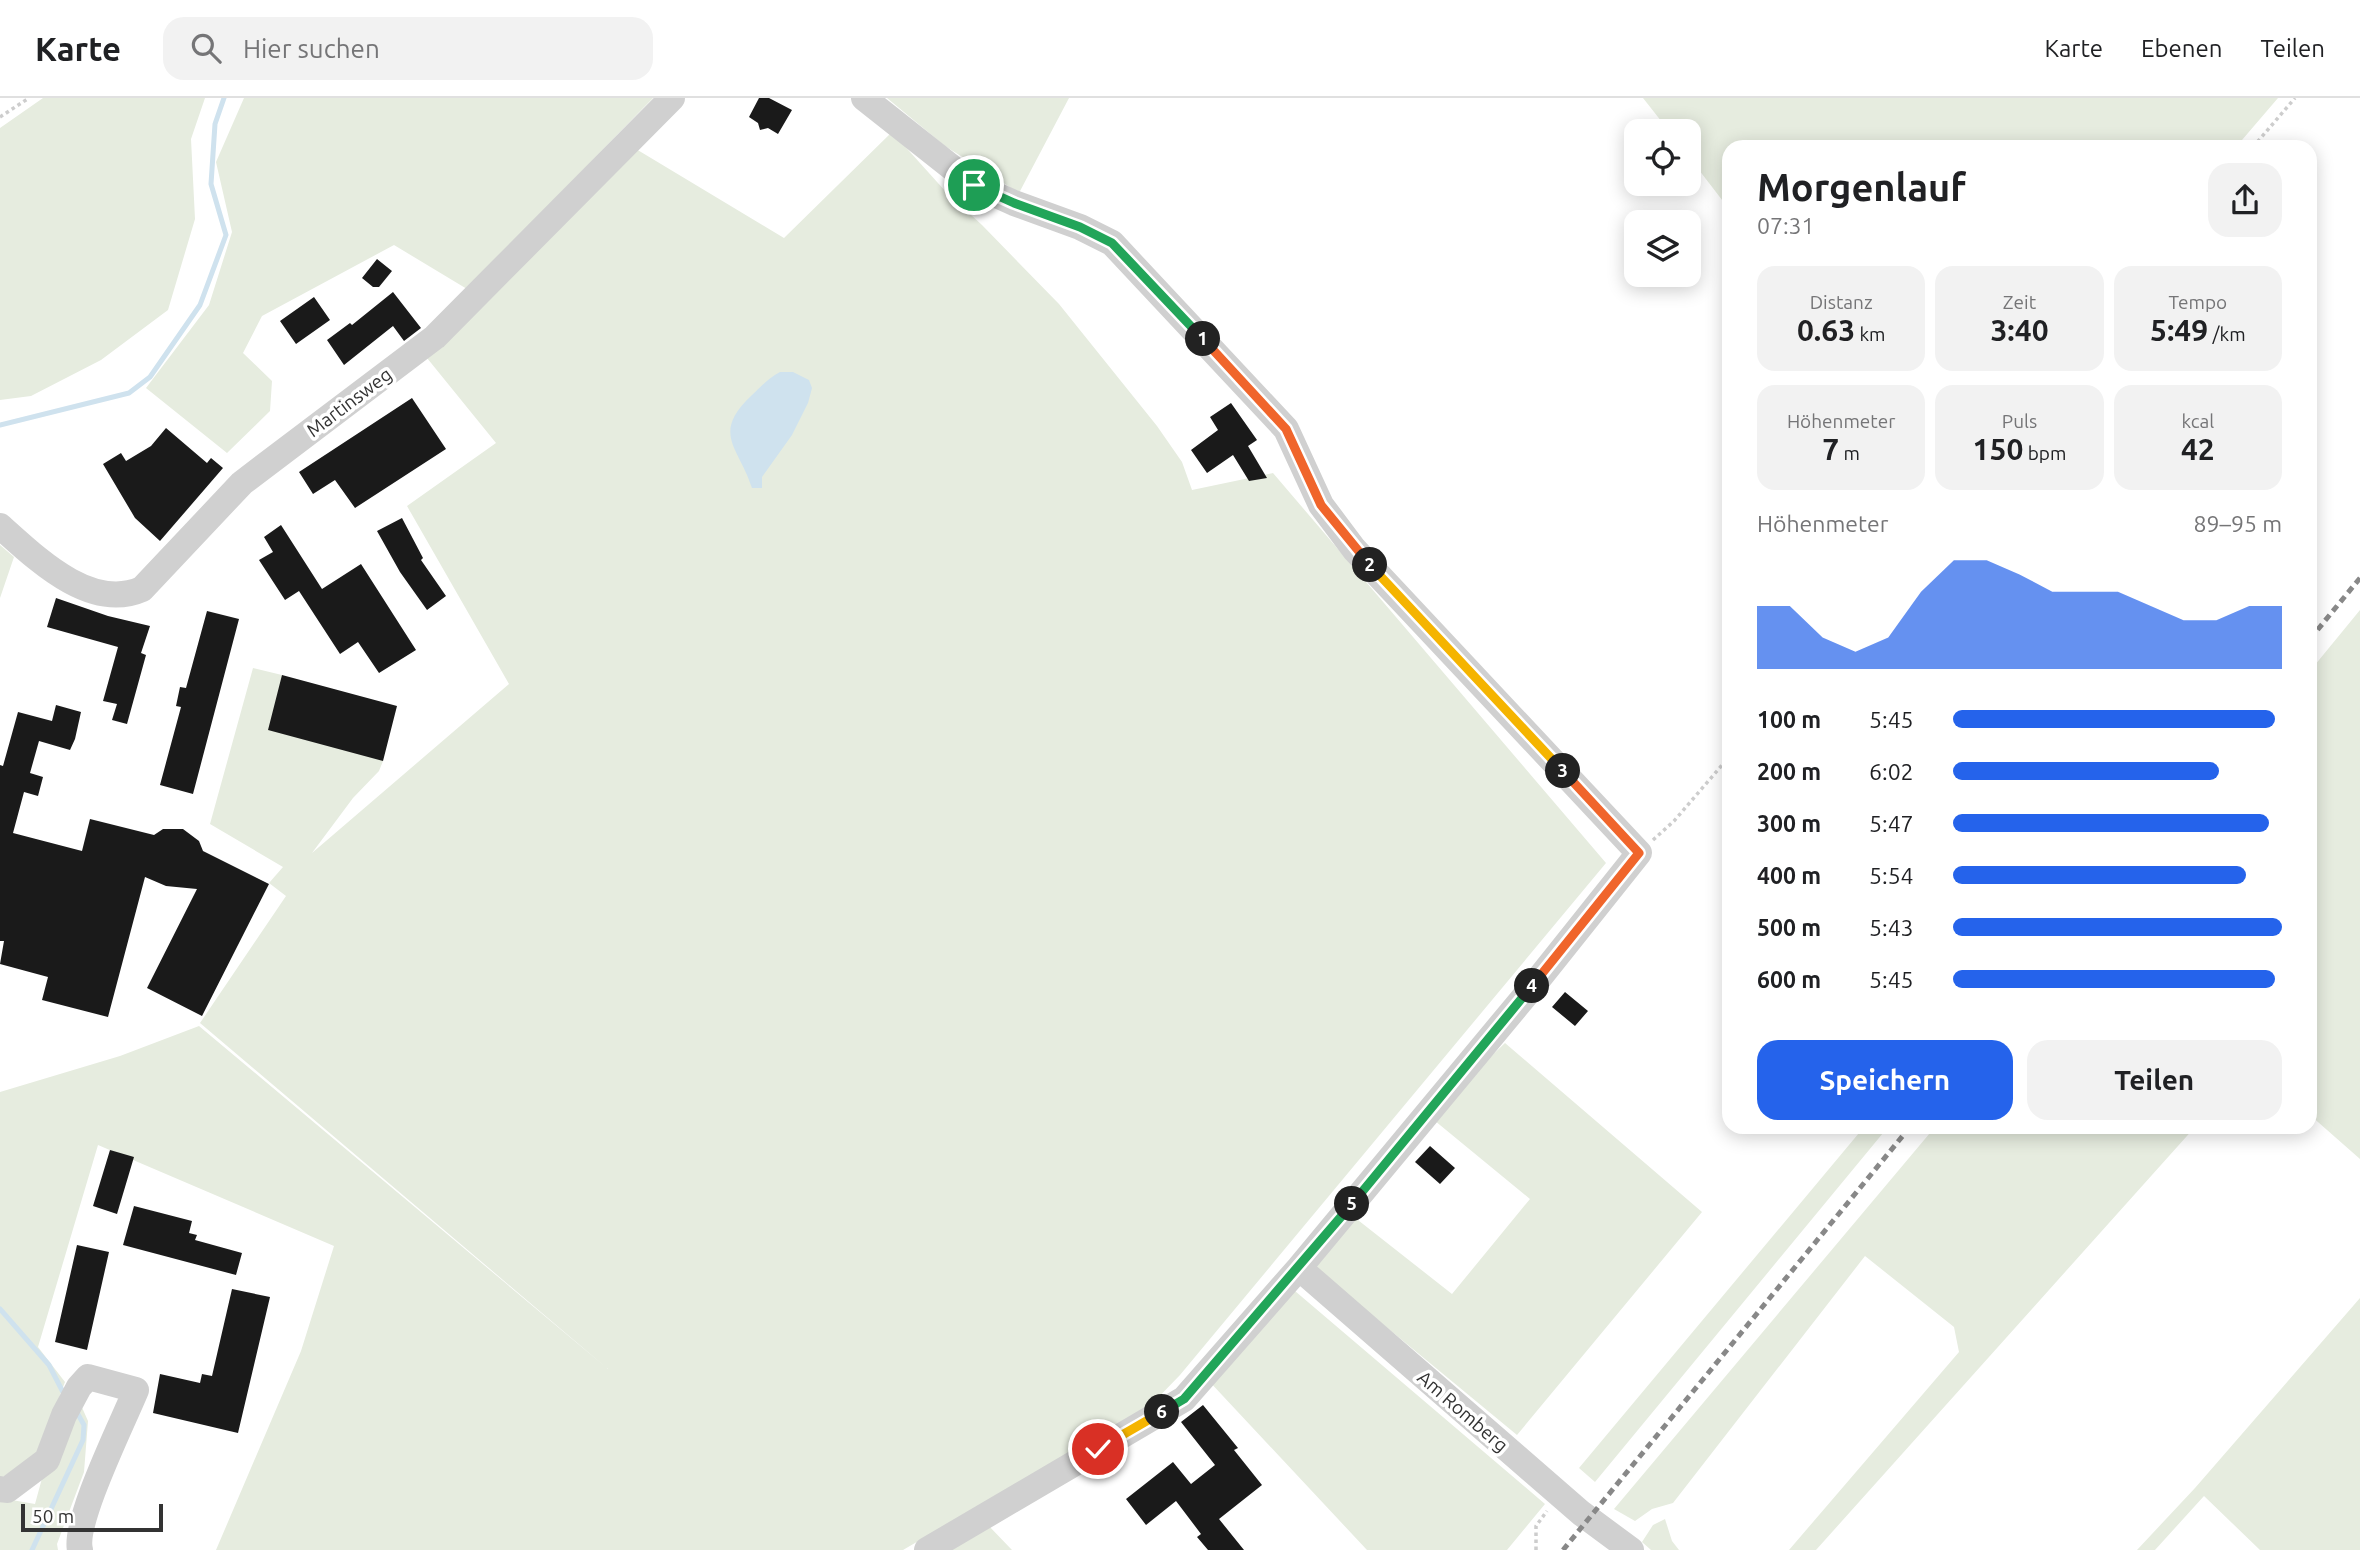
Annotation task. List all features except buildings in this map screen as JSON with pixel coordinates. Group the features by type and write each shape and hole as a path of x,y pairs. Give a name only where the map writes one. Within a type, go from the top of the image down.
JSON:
{"street":[{"name":"Martinsweg","path":"0,526 49,569 89,589 112,596 128,595 142,589 242,482 435,337 672,98"},
{"path":"864,98 974,185 1080,227 1112,243 1286,429 1321,505 1354,548 1639,853 1525,996 1299,1268 1184,1399 928,1550"},
{"name":"Am Romberg","path":"1299,1268 1581,1513 1631,1550"},
{"path":"0,1489 7,1490 47,1460 64,1415 84,1382 136,1390 83,1515 78,1541 80,1550"}],"path":[{"path":"0,117 29,98"},
{"path":"2259,140 2295,98"},
{"path":"1639,853 1674,821 1722,765"},
{"path":"1535,1526 1536,1550"}],"shaded area":[{"path":"43,98 205,98 191,139 195,219 168,310 101,360 31,396 0,400 0,128"},
{"path":"244,98 653,98 467,289 394,245 262,316 243,353 272,381 270,411 227,453 146,388 209,305 232,232 216,162"},
{"path":"887,98 1069,98 1019,193 945,146"},
{"path":"1643,98 2278,98 2242,140 1722,140 1722,200 1701,173 1701,119 1660,119"},
{"path":"892,132 947,193 1059,304 1157,426 1182,462 1192,490 1273,473 1606,863 1180,1375 1151,1405 903,1550 216,1550 301,1351 334,1246 98,1145 38,1347 65,1382 37,1454 0,1479 0,1092 120,1056 199,1026 608,1369 200,1023 286,896 269,883 283,867 210,824 253,668 282,675 383,761 379,771 353,798 312,853 509,684 407,506 496,443 427,358 636,149 784,238"},
{"path":"0,545 14,557 0,598"},
{"path":"2360,610 2360,1159 2317,1121 2317,662"},
{"path":"1505,1043 1702,1212 1517,1435 1310,1264 1349,1213 1452,1294 1530,1199 1429,1116"},
{"path":"1858,1134 1882,1134 1595,1482 1579,1468"},
{"path":"1929,1134 2189,1134 1816,1550 1789,1550 1959,1352 1954,1327 1865,1256 1673,1503 1652,1509 1635,1521 1614,1509"},
{"path":"1295,1291 1545,1504 1507,1550 1367,1550 1208,1380"},
{"path":"2360,1298 2360,1550 2260,1550 2204,1496 2155,1550 2137,1550 2195,1488"},
{"path":"76,1394 88,1421 84,1472 57,1544 58,1550 0,1550 0,1498 35,1504 47,1460"},
{"path":"1665,1519 1672,1541 1679,1550 1651,1550 1642,1542 1653,1525"},
{"path":"987,1524 1012,1550 946,1550"}],"water":[{"path":"780,372 793,372 809,380 812,388 808,403 792,435 762,477 762,488 752,488 732,441 732,421 751,396"}],"waterway":[{"path":"0,425 129,393 150,377 200,305 226,235 211,184 215,124 224,98"},
{"path":"0,1309 49,1365 65,1396"},
{"path":"32,1550 83,1440 84,1425 75,1409"}],"railway":[{"path":"2317,630 2360,578"},
{"path":"1563,1550 1904,1134"}],"route":[{"path":"974,185 1080,227 1112,243 1286,429 1321,505 1354,548 1639,853 1525,996 1299,1268 1184,1399 1098,1449"}]}
